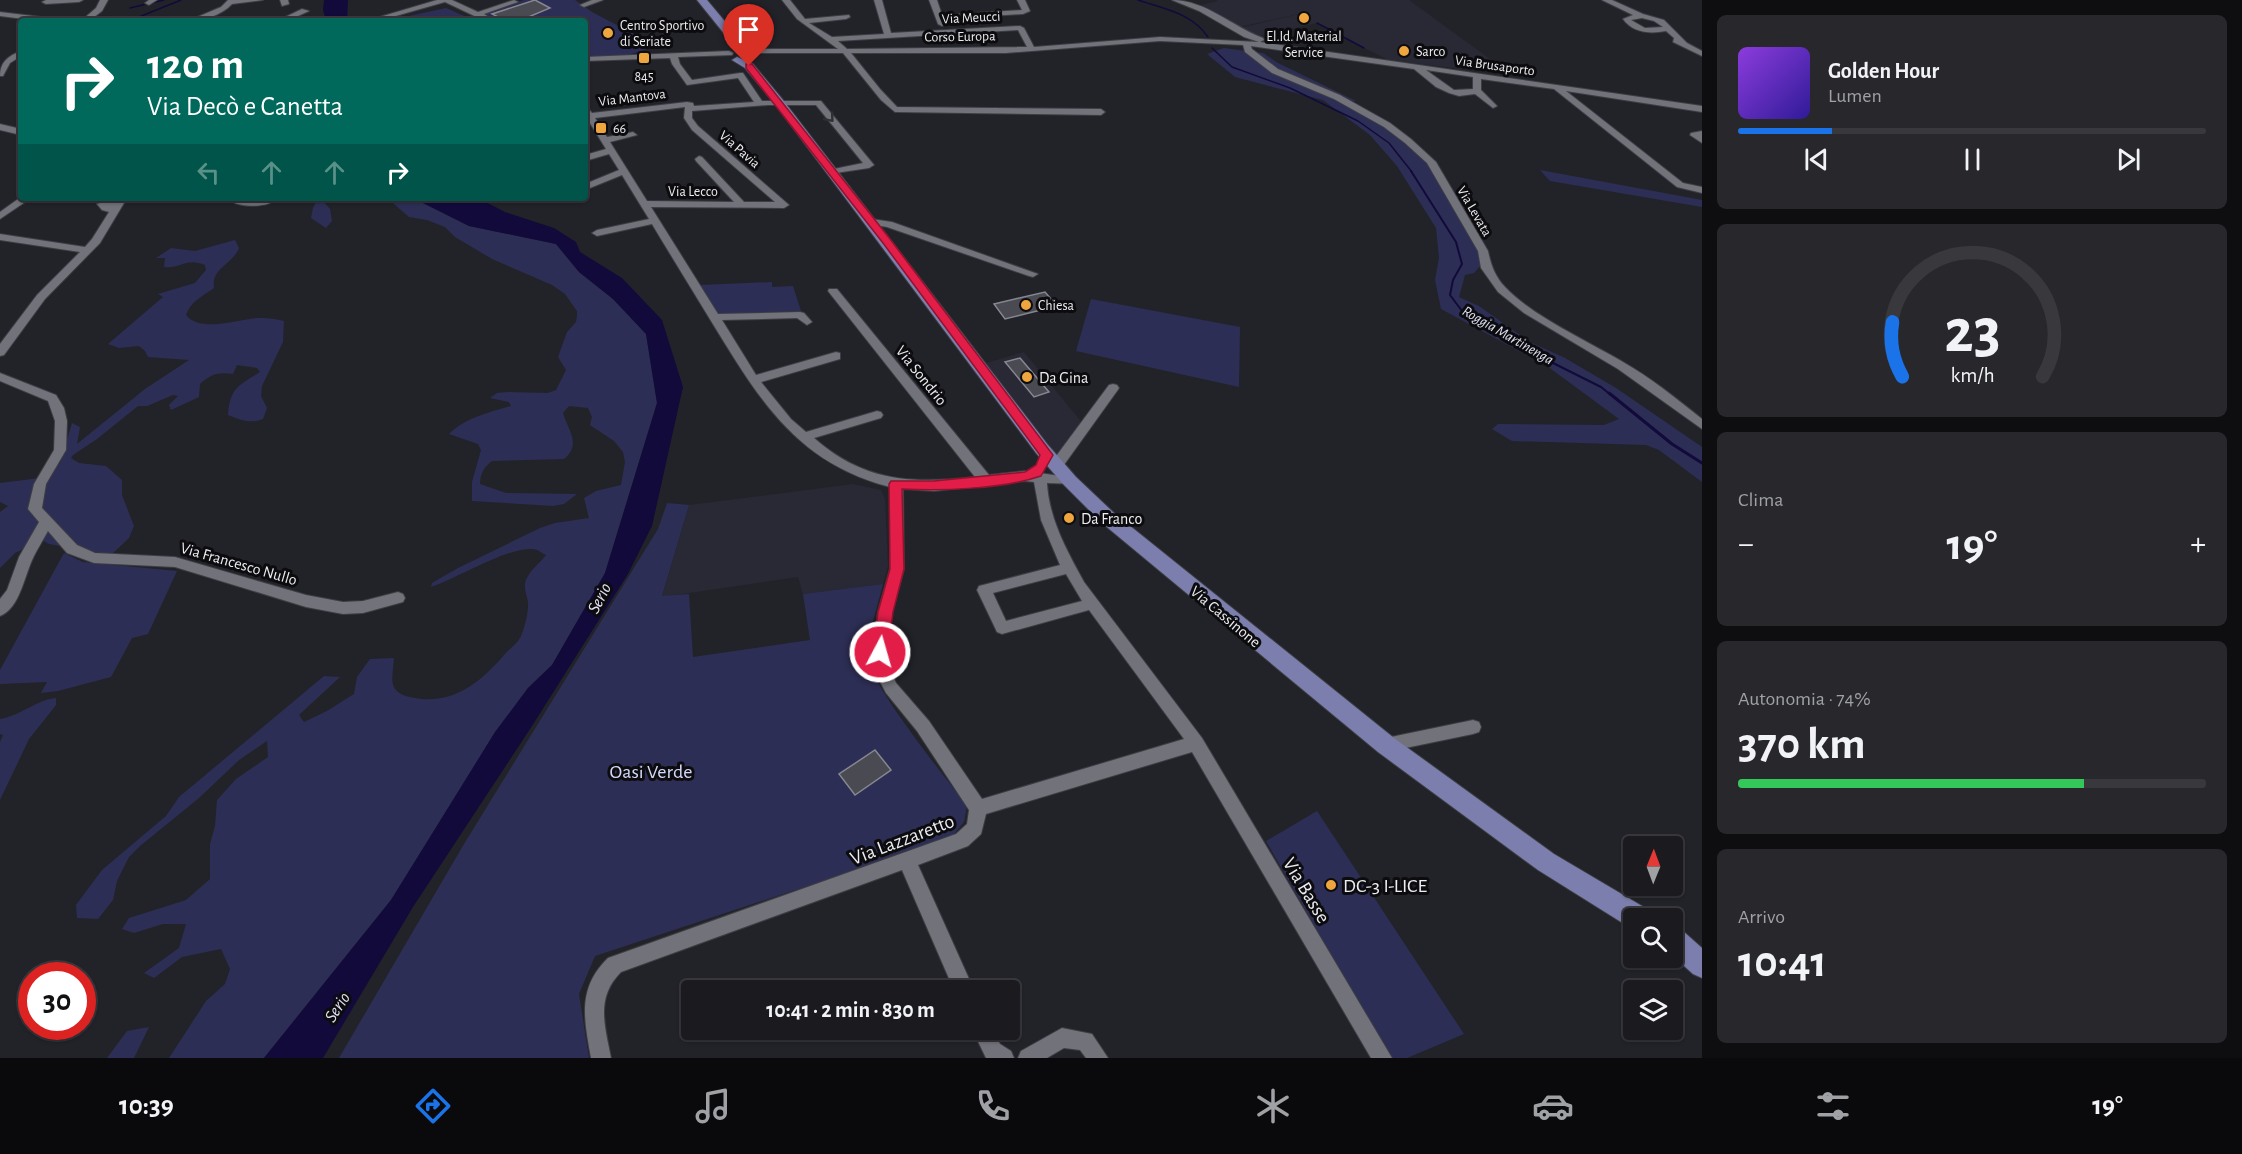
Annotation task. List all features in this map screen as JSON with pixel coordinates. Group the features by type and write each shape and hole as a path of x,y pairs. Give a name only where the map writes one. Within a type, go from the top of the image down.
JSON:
{"main road":[{"name":"Via Cassinone","path":"702,0 740,55 872,222 1070,481 1117,525 1386,745 1546,862 1623,909"},
{"path":"1683,944 1702,954"},
{"path":"1683,948 1702,965"}],"street":[{"path":"46,2 79,0"},
{"path":"88,18 99,9 104,0"},
{"path":"200,18 224,9 231,1 259,0"},
{"path":"584,5 599,0"},
{"path":"786,0 793,13 846,52 896,109 1101,112"},
{"path":"878,0 888,35"},
{"path":"933,0 945,32"},
{"path":"940,17 1023,12 1026,11 1021,0"},
{"path":"1176,0 1216,16 1232,27 1243,40"},
{"path":"1607,1 1663,22 1693,52 1702,54"},
{"path":"381,18 442,2 485,18"},
{"path":"388,18 442,2 478,18"},
{"path":"478,14 514,2"},
{"path":"1619,7 1629,23 1687,45"},
{"path":"288,18 305,11"},
{"path":"0,14 33,18"},
{"path":"1627,19 1632,16 1648,17"},
{"path":"803,21 846,17"},
{"name":"Via Meucci","path":"828,39 1020,28 1031,48"},
{"path":"1646,30 1659,31 1667,28"},
{"name":"Corso Europa","path":"588,62 761,53 973,51 1160,39"},
{"name":"Via Brusaporto","path":"1160,39 1243,40 1702,109"},
{"name":"Via Levata","path":"1243,40 1252,55 1275,71 1346,102 1387,125 1408,141 1431,162 1483,251 1486,268 1502,290 1528,311 1622,366 1702,424"},
{"path":"0,73 18,55"},
{"path":"674,57 676,64 690,83 740,75 758,101"},
{"path":"1417,67 1451,93 1477,91 1493,105"},
{"path":"1477,76 1477,91"},
{"path":"1557,88 1680,184 1702,190"},
{"name":"Via Mantova","path":"588,112 687,104 690,105 688,109 779,102 818,103 870,165 832,172"},
{"name":"Via Pavia","path":"688,109 688,118 695,128 784,205"},
{"path":"588,112 652,221 753,380 786,422 804,437 843,466 864,476 896,484 934,486 1033,477 1070,481"},
{"path":"0,127 18,131"},
{"path":"1702,134 1694,135 1702,140"},
{"path":"588,154 633,135"},
{"name":"Via Lecco","path":"699,159 742,205"},
{"path":"588,185 624,171"},
{"path":"0,216 22,201"},
{"path":"0,352 41,297 96,241 119,203 100,201"},
{"path":"238,201 267,202"},
{"name":"Via Lecco","path":"643,204 784,205"},
{"path":"597,233 652,221"},
{"path":"872,222 889,224 1033,274"},
{"path":"0,237 87,250"},
{"name":"Via Sondrio","path":"833,291 986,481"},
{"path":"714,319 725,316 800,315 807,322"},
{"path":"753,380 836,356"},
{"name":"Via Francesco Nullo","path":"0,377 52,398 58,408 61,421 60,450 40,484 35,509 72,549 94,558 175,562 306,601 344,608 363,607 398,598"},
{"path":"1033,477 1052,460 1113,388"},
{"path":"804,437 877,415"},
{"name":"Via Basse","path":"1033,477 1069,568 1091,604 1196,743 1382,1058"},
{"name":"Via Lazzaretto","path":"601,1058 592,1007 600,981 615,964 907,861 970,835 978,820 978,808 923,726 891,688 883,672 880,642 885,612 897,569 896,484"},
{"path":"0,610 13,593 26,557 45,522"},
{"path":"1069,568 984,590 1002,628 1091,604"},
{"path":"1386,745 1473,727"},
{"path":"978,808 1196,743"},
{"path":"907,861 960,980"},
{"path":"1028,1058 1062,1038 1085,1041 1098,1058"},
{"path":"988,1040 993,1051 1004,1058"}],"shaded area":[{"path":"1216,0 1409,0 1512,75 1388,60 1317,23 1256,37 1240,28 1316,10 1239,27 1201,5 1218,1"},
{"path":"1024,352 1084,425 1056,457 983,364"},
{"path":"853,484 881,490 885,499 888,566 883,584 803,594 798,577 662,597 689,505"}],"green space":[{"name":"Centro Sportivo di Seriate","path":"524,0 575,0 592,12 653,44 650,48 628,55 588,58 588,18 469,18"},
{"name":"Centro Sportivo di Seriate","path":"446,8 469,18 400,18"},
{"path":"1224,48 1263,53 1278,63 1356,101 1345,102 1384,126 1427,163 1478,248 1481,265 1474,273 1465,275 1459,297 1479,306 1530,342 1565,358 1616,388 1702,447 1702,482 1659,450 1646,445 1512,441 1492,429 1498,424 1604,425 1619,419 1547,366 1441,309 1435,280 1439,258 1436,228 1397,166 1370,135 1323,100 1235,77 1207,54"},
{"path":"1540,170 1702,200 1702,207 1550,181"},
{"path":"316,201 323,201 330,209 332,221 326,228 311,218"},
{"path":"390,201 419,201 469,226 556,244 579,272 613,299 646,334 657,403 605,573 552,665 528,688 495,733 391,900 264,1058 169,1058 206,1001 225,984 230,969 221,949 182,957 154,978 144,973 179,948 186,924 163,924 134,933 122,929 129,918 186,900 210,879 210,844 215,826 217,800 236,779 268,757 267,741 239,760 199,798 129,857 117,881 113,900 98,919 77,918 76,905 102,870 166,816 179,797 324,676 340,677 299,715 304,722 354,694 357,677 370,659 394,658 392,677 394,687 402,695 410,697 439,699 475,683 520,638 528,610 525,583 528,576 546,555 535,549 522,550 496,558 431,587 432,583 540,528 555,523 589,518 584,498 596,491 621,485 625,462 623,452 614,441 590,425 592,417 588,408 569,406 563,413 573,443 569,454 564,459 492,461 483,471 480,484 506,493 577,494 564,504 553,506 472,501 472,482 481,450 478,444 449,434 470,420 511,406 509,402 490,398 497,393 548,393 556,390 566,370 558,357 567,332 576,322 577,311 565,294 552,285 492,259 455,237 445,227 427,220 409,217"},
{"path":"235,240 239,248 232,259 219,271 214,281 214,288 194,303 186,315 193,321 211,324 260,318 284,321 283,342 262,386 261,396 267,408 263,419 241,420 228,415 233,393 260,372 257,368 237,365 233,374 215,374 208,378 200,384 199,397 171,410 169,405 178,396 173,395 147,406 138,406 71,458 79,463 106,466 122,480 122,495 134,526 129,538 111,555 49,544 42,540 15,553 0,568 0,512 8,506 0,502 0,483 40,478 60,463 72,423 80,427 77,444 145,389 189,360 148,357 139,346 119,348 108,344 163,297 158,294 195,283 206,270 205,265 193,262 164,267 165,258 156,258 171,248 195,251"},
{"path":"772,282 772,287 793,286 801,311 716,314 700,285"},
{"path":"1091,299 1240,327 1239,387 1076,351"},
{"name":"Oasi Verde","path":"667,503 689,505 662,596 689,594 693,657 810,640 803,594 883,584 869,640 868,657 872,670 894,709 967,806 964,822 950,839 595,956 579,994 589,1058 339,1058 464,844 658,529"},
{"path":"64,553 83,562 177,571 148,634 132,638 111,677 58,691 41,693 47,682 0,684 0,670"},
{"path":"56,698 56,705 29,739 0,800 0,742 3,735 0,734 0,719 15,715 48,699"},
{"path":"1317,811 1464,1034 1407,1058 1390,1058 1266,841"},
{"path":"149,1027 134,1058 107,1058 127,1031"}],"water":[{"path":"324,0 348,0 347,18 325,18"},
{"name":"Serio","path":"419,201 484,201 505,212 554,228 576,242 580,252 622,278 662,320 683,387 652,526 628,574 413,907 323,1058 264,1058 391,900 495,732 528,688 552,665 605,573 657,403 646,334 613,299 579,272 556,244 469,226"}],"building":[{"path":"535,0 550,8 526,18 500,18 492,14"},
{"name":"Chiesa","path":"1045,292 1057,306 1005,319 994,304"},
{"name":"Da Gina","path":"1020,358 1049,392 1034,397 1005,362"},
{"path":"875,750 891,770 855,795 839,774"}],"waterway":[{"path":"130,8 164,0"},
{"path":"136,18 181,0"},
{"name":"Roggia Martinenga","path":"1138,0 1186,17 1208,37"},
{"path":"1317,23 1364,48"},
{"name":"Roggia Martinenga","path":"1212,48 1232,67 1290,88 1358,121 1389,143 1412,172"},
{"name":"Roggia Martinenga","path":"1411,171 1456,242 1462,264 1453,280 1450,295 1462,311 1525,349 1601,387 1611,395"},
{"name":"Roggia Martinenga","path":"1609,393 1672,444 1702,463"}],"place":[{"name":"El.Id. Material Service","path":"1304,18"},
{"name":"Centro Sportivo di Seriate","path":"608,33"},
{"name":"Sarco","path":"1404,51"},
{"name":"845","path":"644,58"},
{"name":"66","path":"601,128"},
{"name":"Chiesa","path":"1026,305"},
{"name":"Da Gina","path":"1027,377"},
{"name":"Da Franco","path":"1069,518"},
{"name":"DC-3 I-LICE","path":"1331,885"}],"route":[{"path":"749,66 886,241 1047,455 1036,473 1026,476 934,486 896,484 897,569 885,612 880,652"}]}
